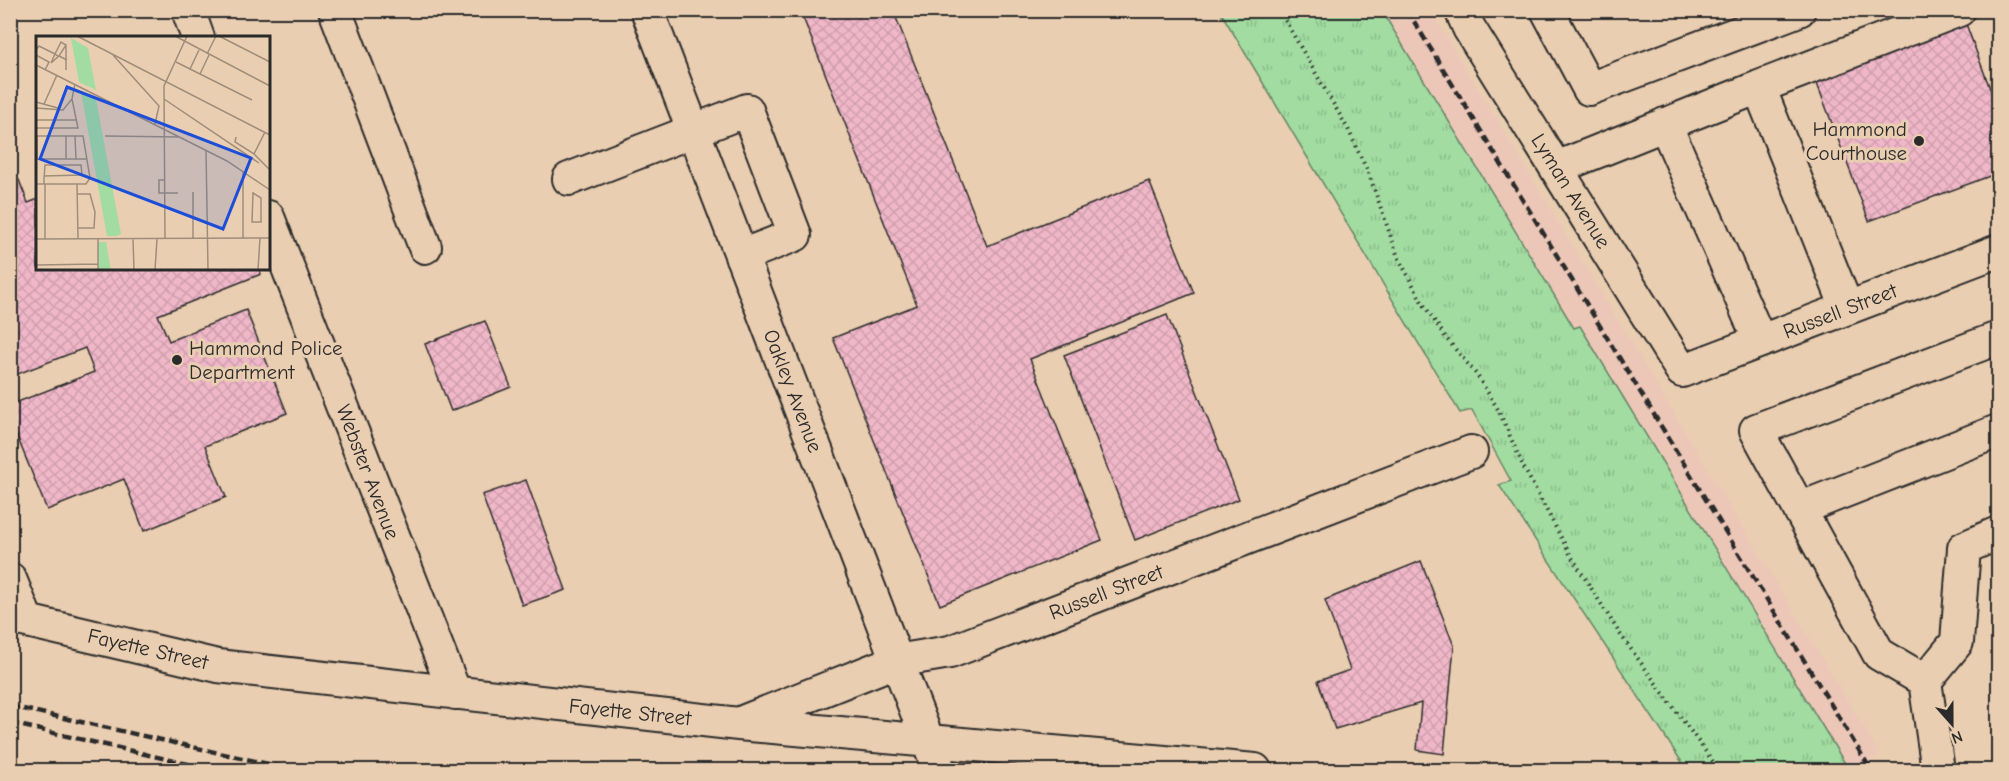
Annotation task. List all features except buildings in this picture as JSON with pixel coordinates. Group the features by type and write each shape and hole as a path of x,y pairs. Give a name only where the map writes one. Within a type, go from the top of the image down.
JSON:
{"street":[{"path":"188,10 197,36"},
{"path":"335,10 425,247"},
{"name":"Oakley Avenue","path":"647,10 939,771"},
{"name":"Lyman Avenue","path":"1461,10 1469,28 1682,371"},
{"path":"1547,10 1589,89 1798,10"},
{"path":"1556,168 1959,10"},
{"path":"1759,87 1847,308"},
{"path":"568,178 747,110 795,234 741,256"},
{"path":"1665,124 1760,341"},
{"name":"Webster Avenue","path":"270,222 455,693"},
{"name":"Russell Street","path":"1682,371 1998,251"},
{"path":"1924,681 1879,654 1756,429 1998,338"},
{"path":"1799,509 1998,431"},
{"name":"Russell Street","path":"738,724 896,661 950,652 1471,452"},
{"path":"1938,771 1924,681 1957,642 1964,548 1998,533"},
{"path":"10,579 19,619"},
{"name":"Fayette Street","path":"19,619 218,666 738,724 926,740 1039,760 1255,771"}],"path":[{"path":"1279,10 1348,129 1370,177 1398,257 1422,302 1446,338 1476,375 1499,411 1524,468 1571,556 1620,634 1719,771"}],"shaded area":[{"path":"1383,11 1431,11 1880,754 1849,770 1580,327 1574,328"}],"green space":[{"path":"1220,11 1382,11 1574,328 1580,326 1849,770 1687,770 1499,485 1511,481 1472,410 1460,413"}],"railway":[{"path":"1407,10 1871,770"},
{"path":"10,706 295,770"},
{"path":"10,723 214,770"}],"place":[{"name":"Hammond Courthouse","path":"1919,141"},
{"name":"Hammond Police Department","path":"177,360"}]}
